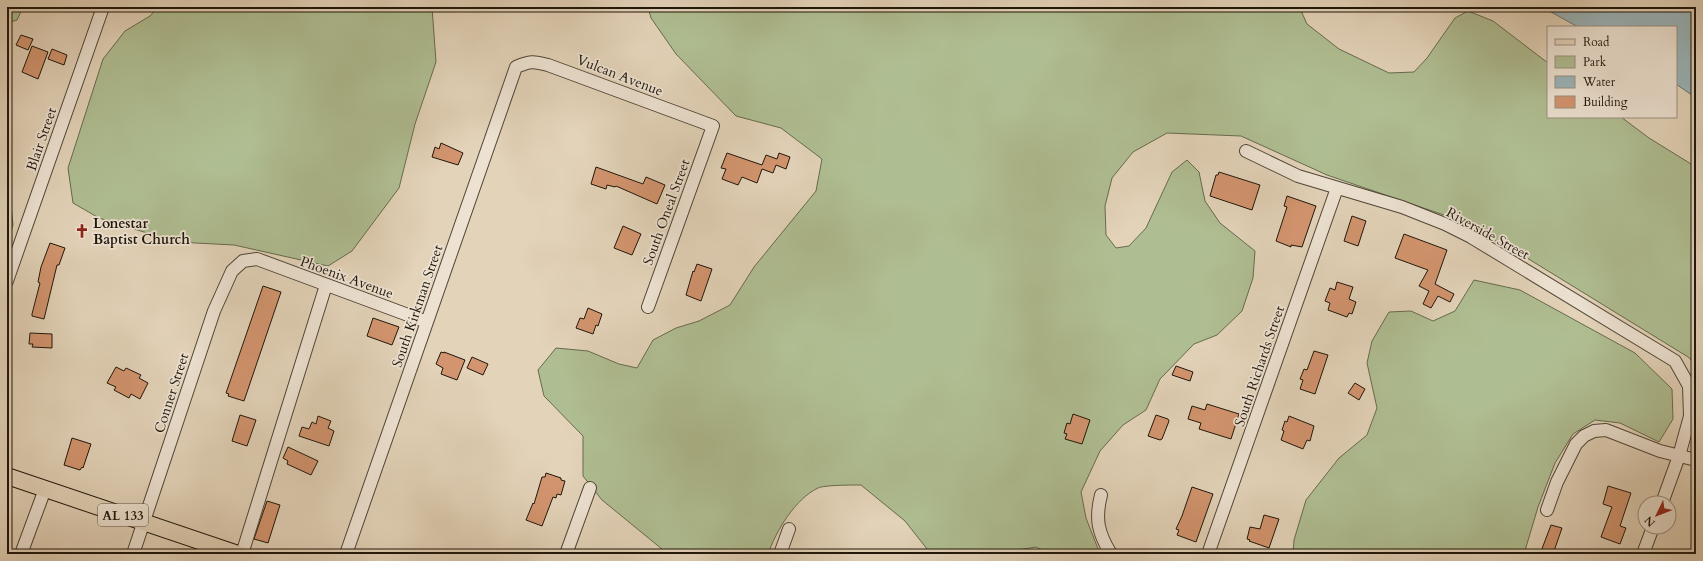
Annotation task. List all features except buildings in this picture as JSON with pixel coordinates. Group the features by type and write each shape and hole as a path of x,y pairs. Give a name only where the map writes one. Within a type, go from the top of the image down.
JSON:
{"main road":[{"name":"AL 133","path":"7,476 143,523 240,554"}],"street":[{"name":"Blair Street","path":"7,281 104,7"},
{"name":"Vulcan Avenue","path":"516,67 527,62 534,61 548,65 713,126"},
{"name":"South Kirkman Street","path":"346,554 516,67"},
{"name":"South Oneal Street","path":"648,307 713,126"},
{"name":"Riverside Street","path":"1246,150 1298,176 1402,207 1445,224 1472,237 1547,285 1637,337 1674,361 1689,386 1690,416 1679,456"},
{"name":"South Richards Street","path":"1208,554 1337,188"},
{"name":"Phoenix Avenue","path":"257,259 427,322"},
{"name":"Conner Street","path":"133,554 214,311 232,271 243,261 257,259"},
{"path":"240,554 326,285"},
{"path":"1547,510 1557,482 1573,449 1584,436 1594,431 1606,430 1660,451 1696,460"},
{"path":"1665,495 1679,456"},
{"path":"566,554 590,488"},
{"path":"21,554 45,489"},
{"path":"1101,495 1097,511 1098,526 1111,554"},
{"path":"780,554 789,529"},
{"path":"1644,554 1650,535"}],"green space":[{"path":"7,7 23,7 17,20 7,23"},
{"path":"158,7 432,7 436,62 415,124 399,188 352,251 328,266 234,245 176,242 99,218 73,203 68,168 103,59 125,31 150,16"},
{"path":"648,7 1304,7 1302,13 1307,24 1339,49 1389,73 1414,72 1427,58 1455,18 1468,11 1493,21 1547,62 1547,118 1622,118 1649,138 1696,167 1696,365 1688,357 1514,250 1444,215 1327,175 1241,136 1167,133 1133,152 1112,178 1105,206 1106,235 1116,248 1129,246 1146,228 1172,172 1187,160 1199,172 1205,201 1220,223 1255,251 1253,278 1242,311 1217,335 1194,344 1160,379 1146,410 1123,425 1100,451 1081,492 1086,518 1100,554 1051,554 1036,547 1012,551 1011,554 931,554 905,521 861,485 838,485 818,488 802,500 787,516 768,554 668,554 602,500 583,476 583,436 544,396 538,370 556,348 588,351 619,364 637,368 653,340 676,328 699,321 730,305 754,267 816,191 822,159 781,128 736,116 676,54 651,18"},
{"path":"7,184 9,187 13,225 7,242"},
{"path":"1474,280 1520,290 1635,353 1672,389 1673,419 1659,442 1620,423 1595,420 1573,434 1555,463 1538,507 1524,554 1293,554 1294,540 1306,500 1339,458 1367,435 1377,408 1367,363 1372,341 1389,312 1411,311 1433,321 1455,311"}],"water":[{"path":"1542,7 1696,7 1696,98 1677,85 1677,26 1576,26"}],"place":[{"name":"Lonestar Baptist Church","path":"82,231"}]}
